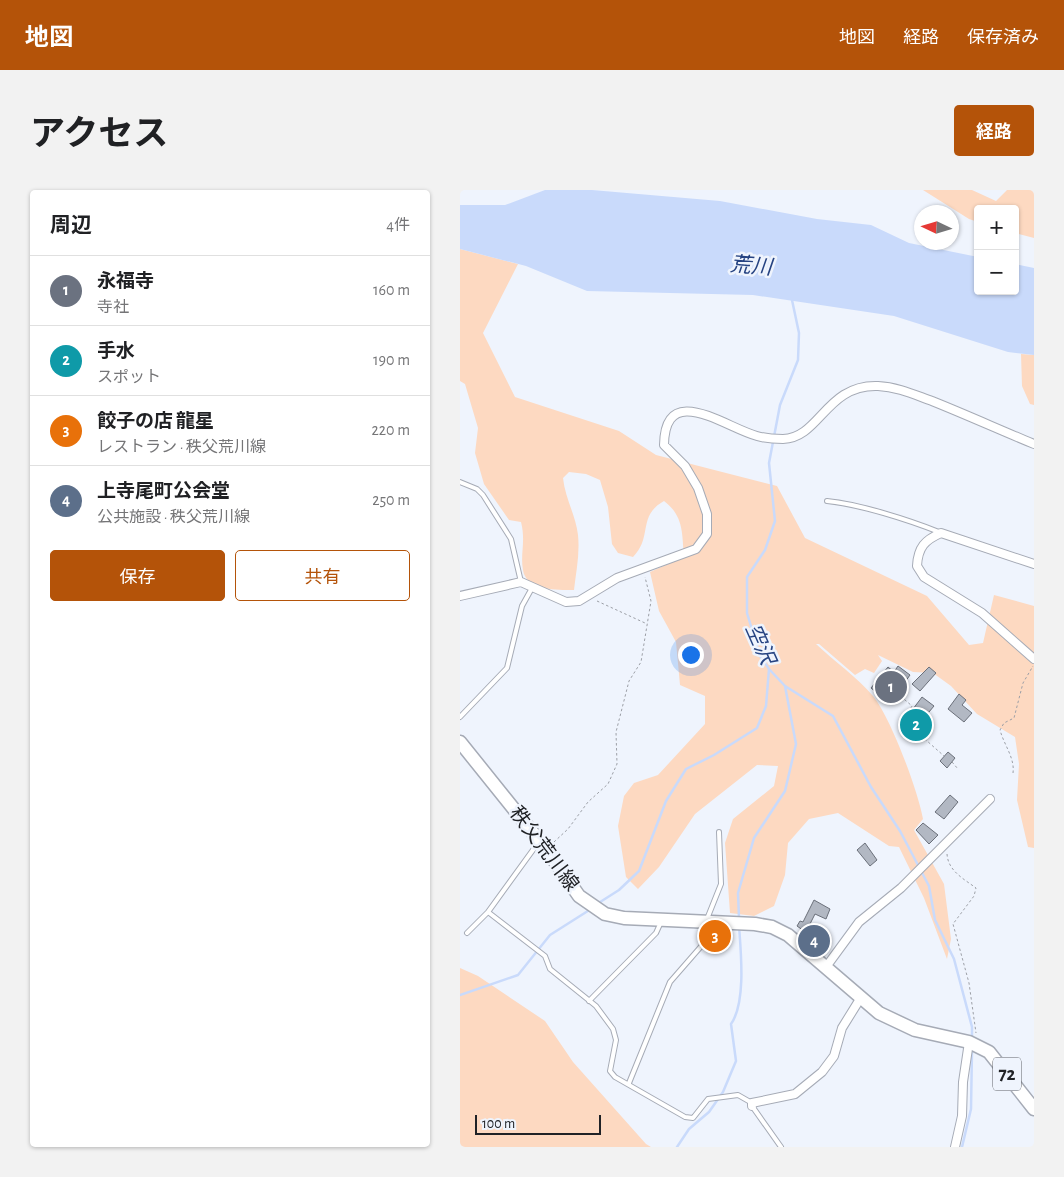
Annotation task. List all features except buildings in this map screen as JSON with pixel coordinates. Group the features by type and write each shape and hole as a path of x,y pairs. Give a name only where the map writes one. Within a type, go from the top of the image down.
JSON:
{"main road":[{"name":"秩父荒川線","path":"460,742 542,845 579,896 605,914 624,918 755,924 772,927 788,935 860,998 898,1024 927,1034 950,1036 989,1052 1034,1109"}],"street":[{"path":"460,596 522,582 566,602 579,601 617,578 690,552 702,542 707,534 707,514 698,488 685,466 664,445 664,429 671,418 686,410 707,415 757,436 782,439 796,437 806,430 839,396 855,389 876,386 898,388 977,418 1034,444"},
{"path":"1034,564 941,533 928,539 920,547 917,566 924,577 982,613 1034,659"},
{"path":"826,967 859,922 901,888 990,799"},
{"path":"752,1104 795,1094 822,1072 834,1056 842,1028 860,998"},
{"path":"955,1147 962,1116 963,1082 973,1044"}],"lane":[{"path":"460,482 478,489 511,539 522,582"},
{"path":"827,502 841,502 915,522 941,533"},
{"path":"460,717 507,668 522,606 532,588"},
{"path":"629,1083 670,982 711,935 709,922 721,884 718,832"},
{"path":"467,933 488,912 542,845"},
{"path":"488,912 545,956 550,970 596,1006 612,1029 616,1040 610,1071 615,1077 629,1083 685,1117 693,1118 708,1099 738,1095 752,1104 781,1147"},
{"path":"589,1001 656,933 663,919"}],"path":[{"path":"542,845 568,829 588,802 608,784 617,764 616,732 628,681 641,662 651,601 642,568"},
{"path":"587,596 646,623"},
{"path":"1013,773 1014,764 1003,744 1000,730 1004,723 1014,718 1023,683 1034,664"},
{"path":"897,693 912,706 910,708 918,715 909,725 944,756"},
{"path":"952,762 958,769"},
{"path":"947,844 948,861 953,870 976,888 974,896 953,924 969,983 973,1044"}],"shaded area":[{"path":"923,190 972,190 996,201 1007,190 1034,190 1034,238 1019,234 1019,205 974,205 974,221 959,213 959,205 947,205"},
{"path":"460,249 518,264 483,333 515,397 619,431 656,455 777,486 805,538 927,596 969,645 983,643 994,595 1034,606 1034,848 1028,847 1017,800 1019,764 1015,737 977,714 951,686 933,673 913,672 878,655 882,661 874,673 865,669 855,675 819,644 816,644 873,696 895,737 910,774 923,819 914,830 944,884 951,939 947,959 924,898 899,847 889,846 838,813 809,819 788,843 785,875 774,906 754,916 730,913 725,843 733,819 774,786 778,766 757,765 695,814 659,867 638,889 626,877 618,826 624,796 634,783 658,775 705,724 705,696 680,685 676,642 659,611 650,572 684,557 681,526 671,507 664,501 651,513 642,542 633,557 618,553 612,544 608,507 600,480 586,474 569,472 563,478 577,528 578,563 574,590 536,586 525,577 522,564 523,535 521,522 509,520 484,484 475,453 478,428 465,384 460,381"},
{"path":"1021,354 1034,355 1034,405 1030,404 1022,386"},
{"path":"460,968 478,976 545,1021 573,1062 646,1144 651,1147 460,1147"}],"water":[{"name":"荒川","path":"545,190 592,190 720,201 817,219 871,225 914,244 914,250 944,250 974,256 974,295 1019,295 1019,265 1034,268 1034,355 1008,352 894,316 753,295 587,291 526,266 460,249 460,205 505,205"}],"waterway":[{"name":"空沢","path":"792,300 799,333 798,360 780,405 769,463 775,521 765,550 747,577 747,613 760,656 769,669 785,686 833,716 871,787 900,831 929,886 935,920 954,959 972,1027 972,1039"},
{"path":"597,904 619,890 639,871 666,801 686,769 714,755 757,728 766,706 769,669"},
{"path":"739,918 738,893 754,838 785,791 796,744 785,686"},
{"path":"460,995 518,975 550,935 591,909"},
{"path":"677,1147 689,1129 709,1112 723,1092 736,1061 731,1024 736,1015 741,991 739,926"},
{"path":"962,1147 971,1109 972,1050"}],"place":[{"name":"永福寺","path":"891,687"},
{"name":"手水","path":"916,725"},
{"name":"餃子の店 龍星","path":"715,936"},
{"name":"上寺尾町公会堂","path":"814,941"}]}
